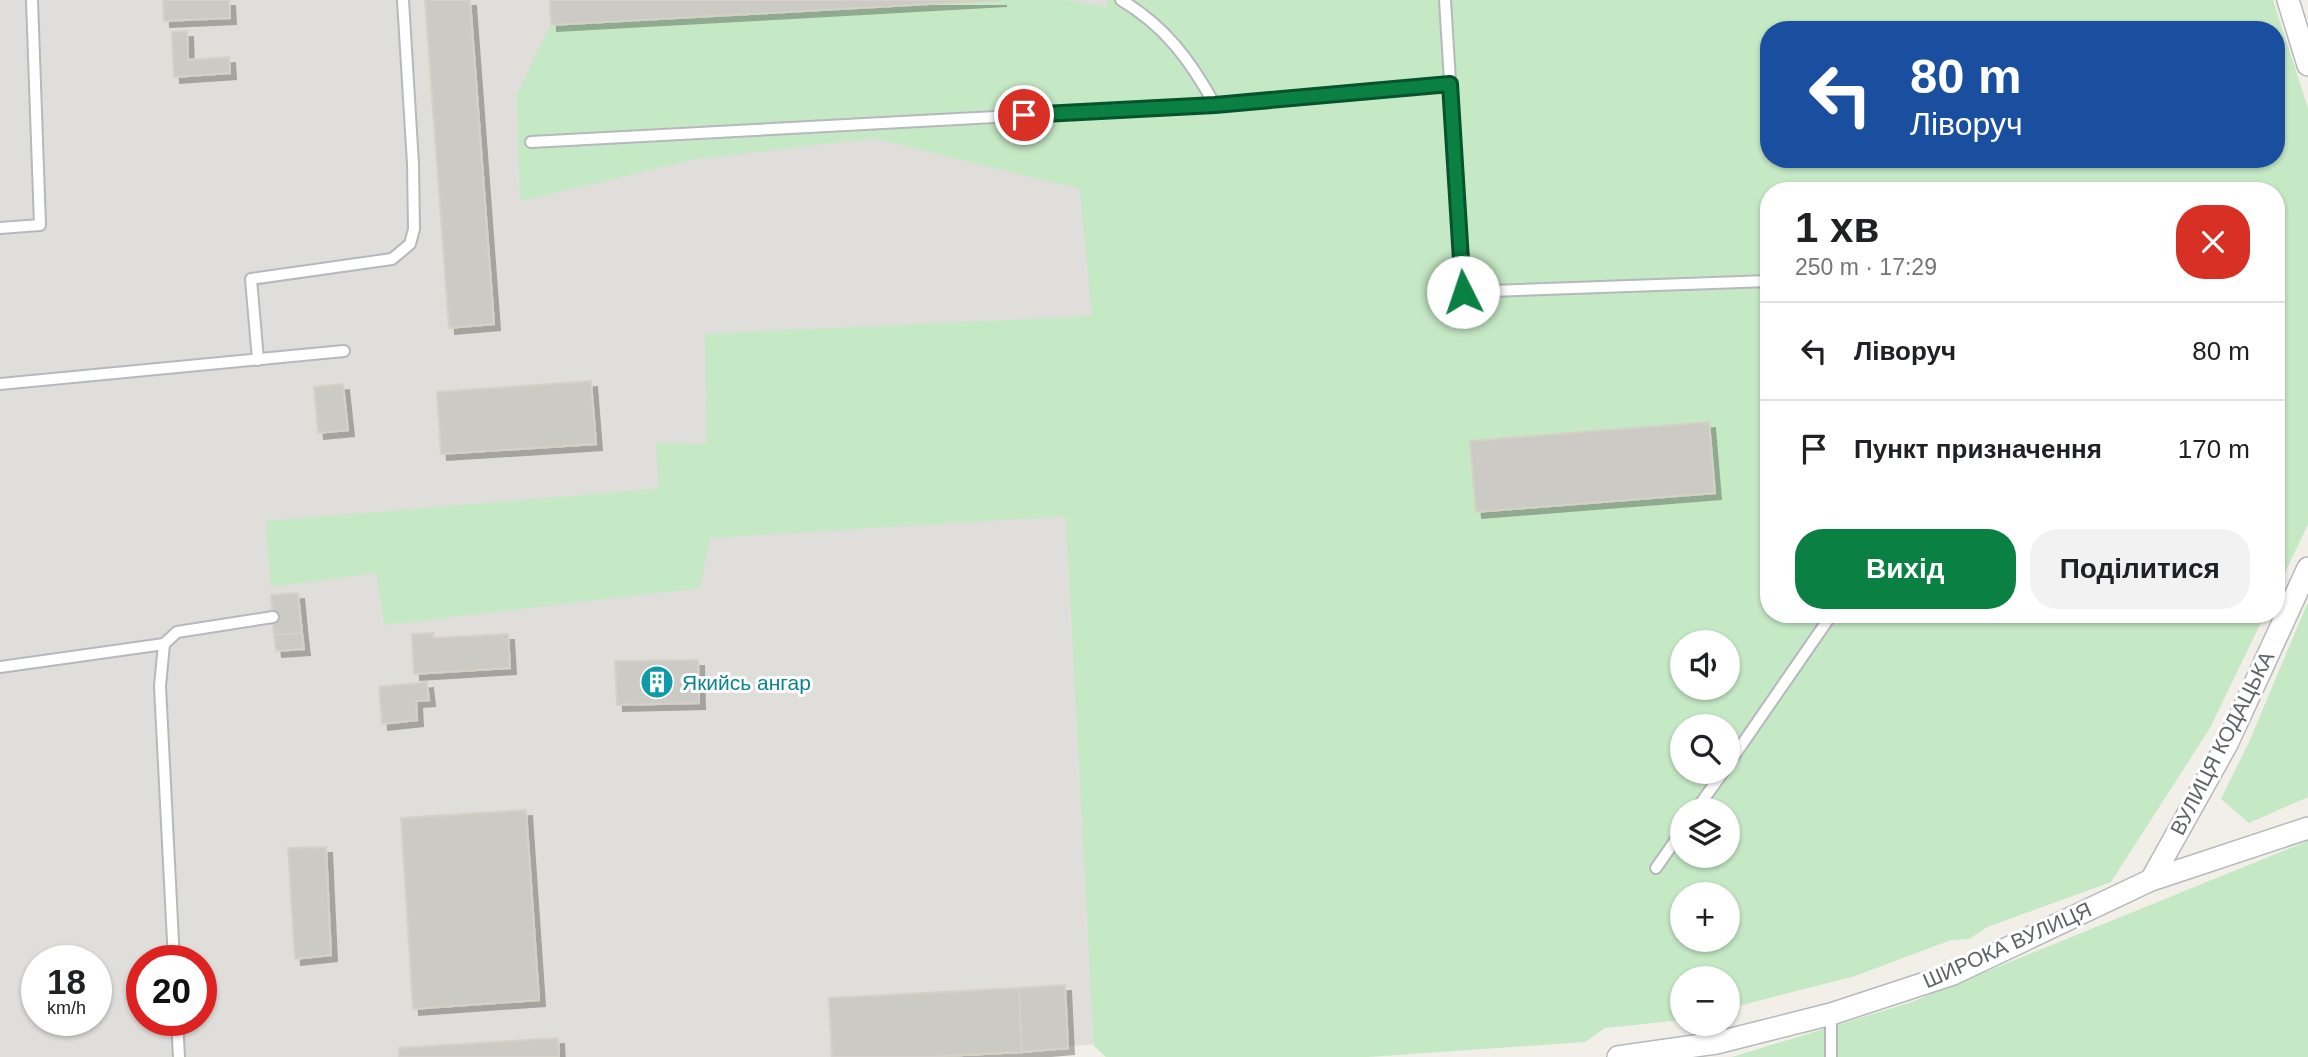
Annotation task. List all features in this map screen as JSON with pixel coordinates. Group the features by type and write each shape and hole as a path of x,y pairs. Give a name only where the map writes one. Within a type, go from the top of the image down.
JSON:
{"street":[{"path":"2288,0 2308,65"},
{"name":"ВУЛИЦЯ КОДАЦЬКА","path":"2285,618 2308,568"},
{"name":"ВУЛИЦЯ КОДАЦЬКА","path":"2151,880 2227,744 2283,623"},
{"name":"ШИРОКА ВУЛИЦЯ","path":"1618,1057 1716,1043 1831,1014 1953,974 2151,880 2308,828"}],"lane":[{"path":"0,228 40,225 32,0"},
{"path":"258,360 251,279 392,259 404,251 413,238 414,163 403,0"},
{"path":"1121,0 1142,12 1174,40 1215,105"},
{"path":"1445,0 1463,292 1760,281"},
{"path":"531,142 1215,105 1450,84"},
{"path":"0,384 344,351"},
{"path":"0,667 164,644 177,632 273,617"},
{"path":"1740,747 1826,623"},
{"path":"164,644 160,686 173,945"},
{"path":"1656,868 1670,848"},
{"path":"1831,1014 1831,1057"},
{"path":"178,1036 179,1057"}],"shaded area":[{"path":"0,0 2156,0 1885,21 1760,21 1760,168 1769,168 1769,182 1760,182 1760,623 1768,623 1740,803 1740,798 1670,798 1670,868 1730,868 1728,882 1670,882 1670,952 1678,952 1673,966 1670,966 1660,1002 924,1057 0,1057"}],"green space":[{"path":"1001,0 1065,0 1106,7 1107,0 2273,0 2280,21 1760,21 1760,168 2285,168 2285,37 2308,108 2308,524 2285,573 2285,182 1760,182 1760,623 2261,623 2210,728 2111,882 1987,927 1969,939 1951,940 1855,976 1740,1006 1740,966 1670,966 1670,1021 1605,1028 1585,1042 1368,1057 1106,1057 1094,1046 1066,516 710,538 700,588 384,625 377,573 271,587 266,521 659,489 656,443 707,444 705,334 1092,316 1080,189 873,138 692,160 520,201 517,94 551,25"},
{"path":"2308,602 2308,797 2249,823 2221,799 2249,742"},
{"path":"2308,841 2308,1057 1732,1057 1909,1003"}],"building":[{"path":"163,0 229,0 230,18 164,21"},
{"path":"425,0 470,0 494,324 449,328"},
{"path":"550,0 1001,0 551,25"},
{"path":"187,31 188,60 229,57 230,73 174,77 172,32"},
{"path":"591,381 596,444 441,454 437,392"},
{"path":"343,384 348,430 318,433 314,387"},
{"path":"1709,422 1715,493 1476,512 1470,441"},
{"path":"298,593 302,633 274,635 271,595"},
{"path":"302,633 304,649 276,651 274,635"},
{"path":"433,633 433,638 508,634 510,668 414,674 412,634"},
{"name":"Якийсь ангар","path":"698,660 699,703 617,705 615,661"},
{"path":"427,682 429,700 416,701 417,720 382,724 379,687"},
{"path":"526,810 539,1000 413,1009 401,818"},
{"path":"326,847 331,955 295,959 288,848"},
{"path":"1065,985 1068,1048 1022,1052 1019,988"},
{"path":"1019,988 1022,1052 924,1057 832,1057 829,998"},
{"path":"558,1038 559,1057 399,1057 399,1048"}],"place":[{"name":"Якийсь ангар","path":"657,682"}],"route":[{"path":"1024,115 1215,105 1450,84 1463,292"}]}
